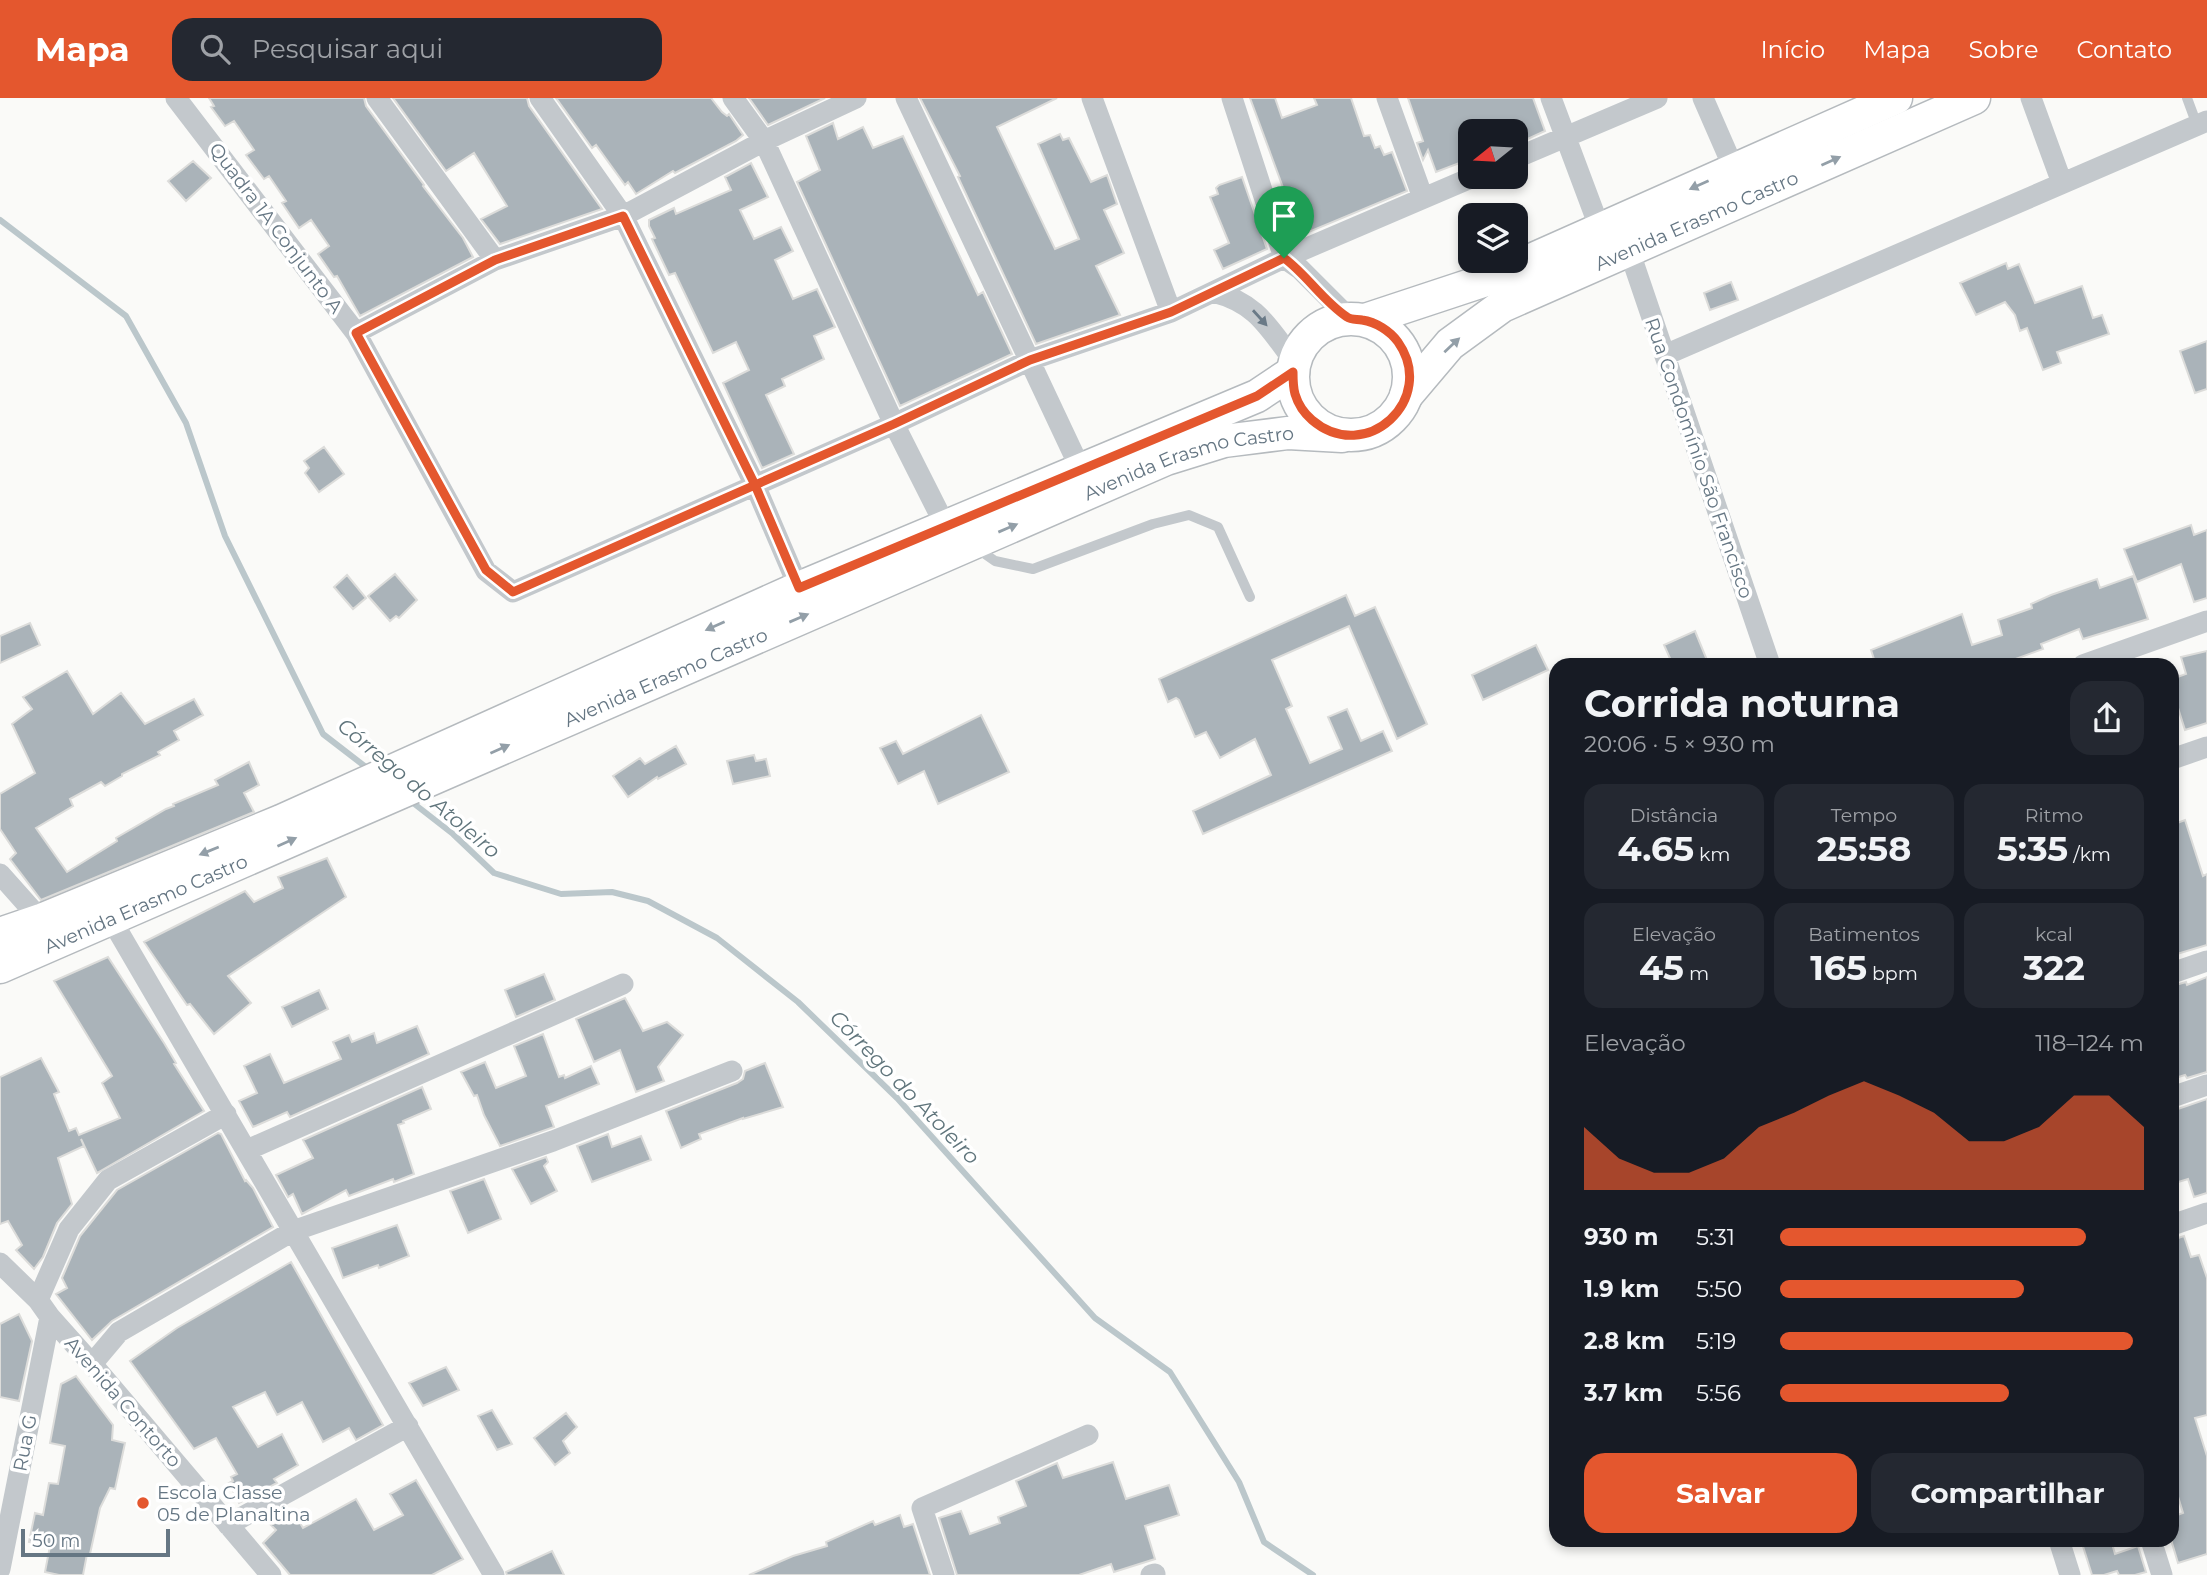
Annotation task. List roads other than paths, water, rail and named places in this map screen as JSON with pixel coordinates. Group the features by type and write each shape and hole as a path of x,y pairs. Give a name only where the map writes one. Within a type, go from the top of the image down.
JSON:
{"main road":[{"name":"Avenida Erasmo Castro","path":"1406,396 1450,344 1502,306 1974,98"},
{"name":"Avenida Erasmo Castro","path":"1357,319 1486,280 1890,99"},
{"path":"1357,319 1383,328 1397,341 1406,358 1410,377 1406,396 1397,414 1382,427 1363,435 1342,436 1322,428 1305,414 1295,394 1293,367 1302,345 1314,331 1330,322 1357,319"},
{"name":"Avenida Erasmo Castro","path":"0,967 111,919 430,767 958,536 1081,470 1257,396 1293,367"},
{"name":"Avenida Erasmo Castro","path":"430,767 799,588 958,536 1166,459 1224,441 1288,433 1342,436"},
{"name":"Avenida Erasmo Castro","path":"0,934 41,920 281,821 370,794"}],"street":[{"name":"Quadra 1A Conjunto A","path":"176,98 356,333 495,260 623,216 764,141 856,98"},
{"path":"377,98 495,260"},
{"path":"540,98 623,216 755,485 799,588"},
{"path":"733,98 764,141 894,424 958,536"},
{"path":"906,98 1081,470"},
{"path":"1092,98 1171,312"},
{"path":"1232,98 1284,258 1357,319"},
{"path":"1387,98 1423,198"},
{"path":"1551,98 1600,229"},
{"path":"1528,153 1657,98"},
{"path":"1703,98 1734,169"},
{"path":"2031,98 2062,183"},
{"path":"1665,355 2202,123"},
{"path":"356,333 486,570 513,592 894,424 1030,360 1171,312 1284,258 1458,183"},
{"name":"Rua Condomínio São Francisco","path":"1629,250 1768,658"},
{"path":"1213,292 1233,297 1258,313 1293,367"},
{"path":"2102,658 2207,621"},
{"path":"2179,757 2207,747"},
{"path":"0,874 41,920"},
{"path":"111,919 494,1575"},
{"path":"2179,971 2207,961"},
{"path":"247,1150 623,984"},
{"path":"92,1364 119,1332 293,1231 553,1142 732,1071"},
{"path":"2179,1095 2207,1085"},
{"name":"Rua G","path":"0,1569 44,1308 69,1228 108,1180 226,1114"},
{"path":"2179,1223 2207,1213"},
{"name":"Avenida Contorto","path":"0,1263 44,1308 271,1575"},
{"path":"228,1525 408,1426"},
{"path":"943,1575 922,1508 1088,1435"},
{"path":"2061,1547 2070,1575"},
{"path":"2153,1547 2162,1575"}],"lane":[{"path":"2187,98 2202,123"},
{"path":"958,536 995,561 1033,569 1153,524 1189,515 1218,527 1250,597"}],"waterway":[{"name":"Córrego do Atoleiro","path":"0,220 126,316 186,423 225,536 323,734 371,771"},
{"name":"Córrego do Atoleiro","path":"408,799 453,834 494,873 561,894 612,892 648,901 717,938 798,1002 897,1098 1095,1318 1170,1372 1239,1482 1264,1542 1313,1575"}],"place":[{"name":"Escola Classe 05 de Planaltina","path":"143,1503"}]}
